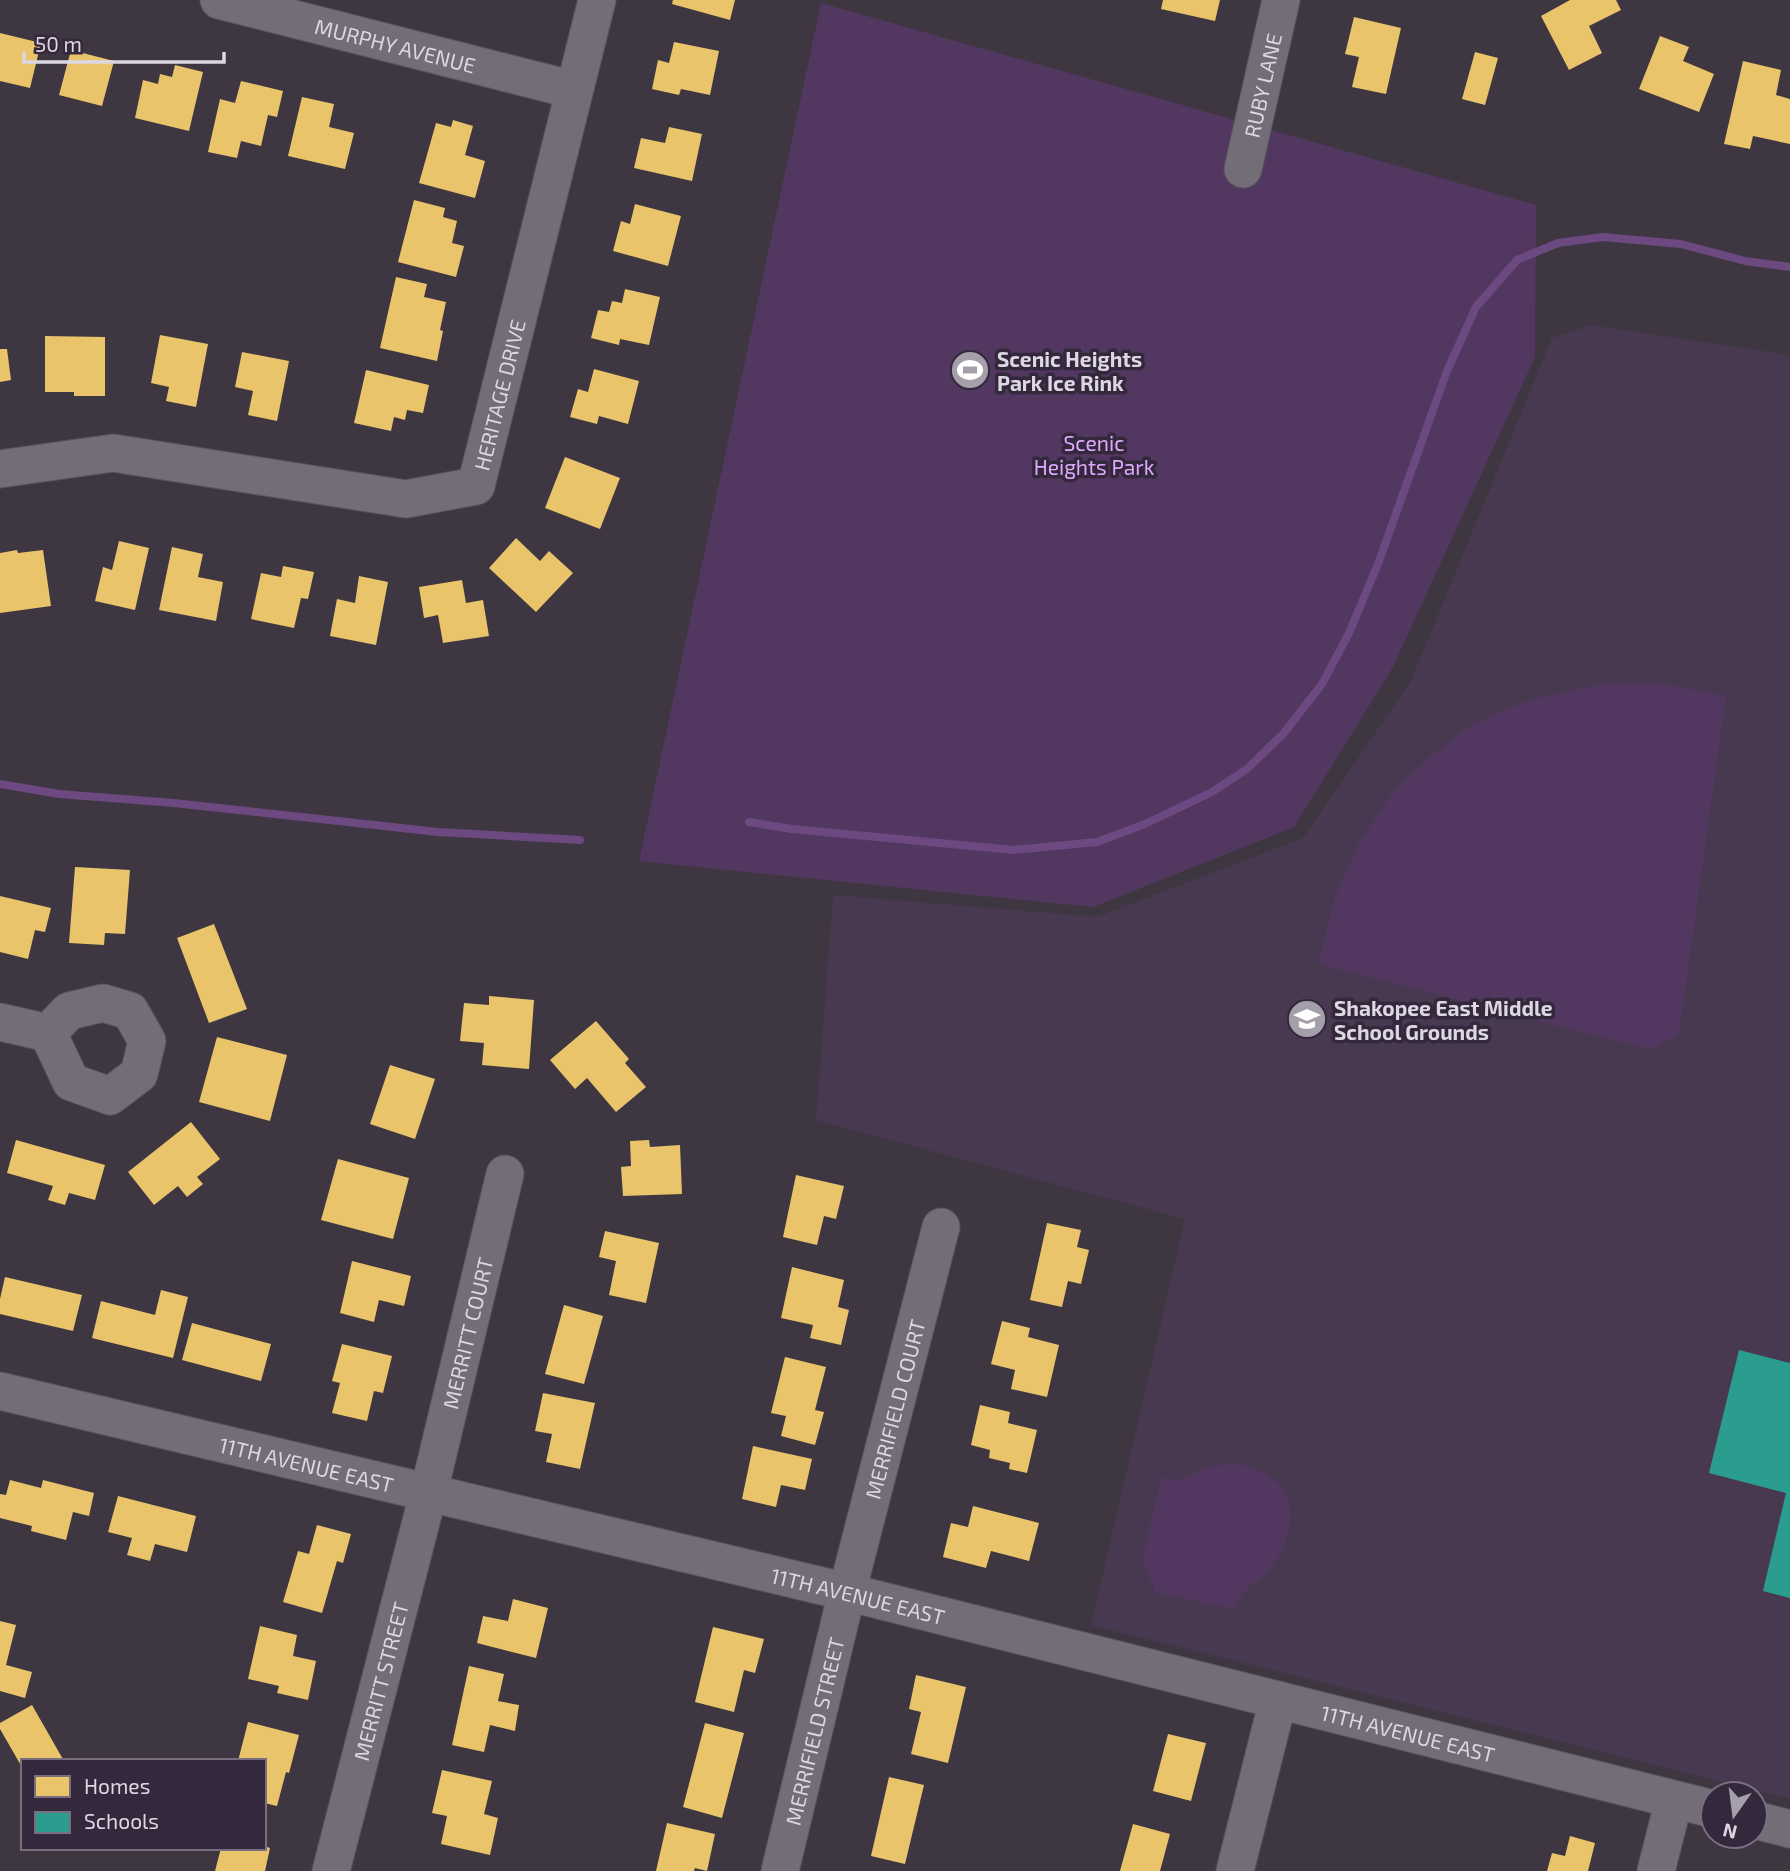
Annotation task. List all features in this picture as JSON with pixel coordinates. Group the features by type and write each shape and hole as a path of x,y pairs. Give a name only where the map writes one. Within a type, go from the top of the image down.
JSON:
{"street":[{"name":"MURPHY AVENUE","path":"219,0 574,90"},
{"name":"HERITAGE DRIVE","path":"0,469 113,453 406,499 476,485 597,0"},
{"name":"RUBY LANE","path":"1242,169 1281,0"},
{"path":"0,1022 48,1034"},
{"name":"MERRITT COURT","path":"429,1491 505,1174"},
{"name":"MERRIFIELD COURT","path":"847,1592 941,1227"},
{"name":"11TH AVENUE EAST","path":"0,1391 847,1592 1699,1806"},
{"name":"MERRITT STREET","path":"331,1871 429,1491"},
{"name":"MERRIFIELD STREET","path":"780,1871 847,1592"},
{"path":"1235,1871 1278,1700"},
{"path":"1656,1871 1674,1800"},
{"path":"1769,1824 1790,1829"}],"shaded area":[{"name":"Shakopee East Middle School Grounds","path":"1591,325 1790,355 1790,1799 1769,1794 1769,1780 1714,1780 1091,1625 1185,1219 816,1120 833,895 1097,917 1303,838 1411,681 1552,338"}],"green space":[{"name":"Scenic Heights Park","path":"821,3 1536,205 1535,357 1393,667 1294,827 1093,907 639,861"},
{"path":"1662,684 1726,696 1679,1034 1652,1050 1319,964 1334,900 1357,846 1393,792 1430,757 1474,723 1533,699 1597,685"},
{"path":"1235,1464 1271,1477 1282,1488 1288,1500 1289,1531 1273,1565 1242,1594 1235,1609 1156,1593 1142,1560 1162,1478 1180,1480 1212,1466"}],"building: Homes":[{"path":"673,0 735,0 730,20 672,4"},
{"path":"1163,0 1220,0 1215,21 1161,9"},
{"path":"1570,0 1616,0 1621,10 1589,26 1602,53 1569,70 1541,16"},
{"path":"1354,17 1401,28 1386,94 1352,87 1359,57 1345,54"},
{"path":"0,33 41,43 30,88 0,81"},
{"path":"1660,36 1689,47 1683,61 1714,74 1699,112 1639,89"},
{"path":"674,42 719,51 710,95 681,89 679,95 652,89 658,60 669,63"},
{"path":"71,50 114,61 102,106 59,95"},
{"path":"1475,52 1498,58 1485,105 1462,99"},
{"path":"1743,61 1781,70 1776,95 1790,99 1790,144 1753,136 1750,149 1724,144"},
{"path":"175,65 203,72 189,131 135,118 143,80 158,84 160,74 172,77"},
{"path":"241,81 283,91 277,117 268,115 261,146 241,141 237,158 208,152 220,99 235,103"},
{"path":"302,97 334,104 329,127 354,133 345,169 288,156"},
{"path":"453,120 473,126 465,155 485,161 475,198 419,183 436,123 451,127"},
{"path":"669,127 702,134 692,181 634,168 641,138 665,143"},
{"path":"414,200 445,208 443,217 457,221 452,243 464,246 456,277 398,262"},
{"path":"635,204 681,216 668,266 613,251 621,221 630,224"},
{"path":"396,277 427,284 424,297 446,302 437,361 380,348"},
{"path":"625,289 660,297 649,345 620,339 619,345 591,338 598,310 609,312 612,301 622,303"},
{"path":"160,335 208,344 196,407 166,401 169,387 151,383"},
{"path":"45,336 105,337 105,396 45,392"},
{"path":"0,349 7,349 11,380 0,382"},
{"path":"242,352 289,361 277,421 248,415 253,391 235,387"},
{"path":"594,369 639,381 628,424 599,416 597,424 570,417 578,389 588,392"},
{"path":"366,370 429,385 423,413 407,410 405,420 394,417 391,431 354,423"},
{"path":"565,457 620,478 600,529 545,508"},
{"path":"516,538 540,561 549,551 573,573 536,612 489,568"},
{"path":"119,541 149,548 135,610 95,601 103,567 112,570"},
{"path":"172,547 203,554 198,577 223,582 216,621 159,610"},
{"path":"17,550 18,553 43,550 51,606 0,613 0,553"},
{"path":"283,566 314,572 308,599 301,598 294,628 251,619 261,573 281,577"},
{"path":"359,576 388,582 376,645 330,636 337,599 355,603"},
{"path":"462,580 466,603 483,600 489,636 443,643 438,615 424,618 419,587"},
{"path":"75,867 130,870 125,934 105,933 104,945 69,943"},
{"path":"0,896 51,908 45,932 35,930 28,959 0,952"},
{"path":"214,924 247,1009 209,1023 177,938"},
{"path":"489,996 534,1000 529,1069 482,1065 484,1043 460,1041 464,1003 489,1005"},
{"path":"596,1021 629,1059 625,1063 646,1087 616,1112 587,1078 575,1089 550,1060"},
{"path":"217,1037 287,1055 270,1121 199,1102"},
{"path":"390,1065 435,1079 415,1139 370,1124"},
{"path":"191,1122 220,1159 197,1177 203,1184 187,1197 178,1186 154,1205 128,1172"},
{"path":"16,1140 105,1165 95,1200 69,1193 65,1205 48,1200 53,1186 7,1173"},
{"path":"649,1140 650,1147 680,1145 682,1194 623,1196 621,1167 631,1166 630,1141"},
{"path":"338,1159 409,1178 393,1239 321,1220"},
{"path":"796,1175 844,1186 836,1219 824,1216 817,1245 783,1237"},
{"path":"1047,1223 1081,1230 1077,1247 1089,1250 1081,1284 1068,1281 1062,1307 1030,1300"},
{"path":"605,1231 659,1243 646,1303 609,1295 616,1261 599,1257"},
{"path":"352,1261 411,1276 404,1306 379,1300 374,1322 340,1313"},
{"path":"792,1267 844,1280 838,1307 849,1310 841,1345 810,1338 813,1325 781,1318"},
{"path":"5,1277 82,1295 73,1331 0,1314"},
{"path":"161,1290 188,1297 173,1358 92,1338 101,1301 155,1315"},
{"path":"564,1305 603,1316 584,1384 545,1374"},
{"path":"1002,1321 1030,1328 1028,1337 1059,1345 1047,1397 1011,1389 1015,1370 991,1364"},
{"path":"192,1323 271,1344 261,1381 182,1360"},
{"path":"342,1344 392,1356 383,1393 374,1391 367,1421 332,1413 340,1383 332,1381"},
{"path":"785,1357 826,1367 815,1410 824,1412 815,1445 781,1436 786,1416 771,1413"},
{"path":"543,1393 595,1403 580,1469 546,1462 552,1434 535,1431"},
{"path":"980,1405 1010,1412 1008,1423 1037,1430 1027,1473 1009,1469 1010,1463 989,1458 990,1450 971,1445"},
{"path":"753,1446 812,1459 805,1490 781,1485 776,1507 742,1499"},
{"path":"10,1480 41,1488 43,1480 94,1493 89,1516 73,1512 66,1540 31,1531 32,1526 0,1518 0,1494 6,1495"},
{"path":"118,1496 196,1516 187,1552 155,1544 150,1561 127,1555 132,1538 108,1532"},
{"path":"973,1506 1039,1523 1029,1561 991,1551 986,1568 943,1557 951,1523 968,1527"},
{"path":"317,1525 351,1534 343,1563 337,1561 322,1613 283,1602 298,1551 309,1554"},
{"path":"513,1599 548,1608 536,1658 477,1643 483,1616 508,1621"},
{"path":"0,1621 16,1625 6,1665 32,1672 25,1698 0,1691"},
{"path":"260,1626 297,1635 293,1656 316,1661 308,1700 277,1693 279,1686 248,1679"},
{"path":"713,1627 764,1639 755,1673 744,1670 734,1712 695,1702"},
{"path":"469,1666 504,1674 498,1701 519,1705 515,1731 490,1725 484,1752 452,1745"},
{"path":"916,1675 966,1687 948,1763 911,1754 921,1712 909,1709"},
{"path":"32,1705 63,1759 21,1759 21,1766 0,1729 0,1723"},
{"path":"248,1722 299,1735 277,1806 266,1803 266,1759 239,1759"},
{"path":"705,1723 744,1733 722,1818 683,1807"},
{"path":"1168,1734 1206,1743 1191,1801 1153,1791"},
{"path":"442,1770 492,1781 484,1814 498,1818 490,1855 441,1844 447,1816 432,1813"},
{"path":"889,1777 924,1785 905,1864 871,1856"},
{"path":"667,1823 715,1834 707,1871 695,1868 694,1871 656,1871"},
{"path":"1133,1824 1170,1834 1160,1871 1120,1871"},
{"path":"1570,1836 1595,1843 1588,1871 1547,1871 1552,1853 1565,1856"},
{"path":"270,1848 265,1871 215,1871 220,1850"}],"building: Schools":[{"path":"1739,1350 1790,1363 1790,1598 1763,1591 1786,1493 1709,1473"}],"waterway":[{"path":"749,822 792,829 1014,850 1097,842 1145,824 1212,792 1247,769 1284,733 1322,684 1349,633 1378,564 1447,371 1476,307 1517,260 1558,243 1603,237 1681,244 1745,261 1790,267"},
{"path":"0,784 59,794 174,803 438,832 580,840"}],"place":[{"name":"Scenic Heights Park Ice Rink","path":"970,370"},
{"name":"Shakopee East Middle School Grounds","path":"1307,1019"}]}
